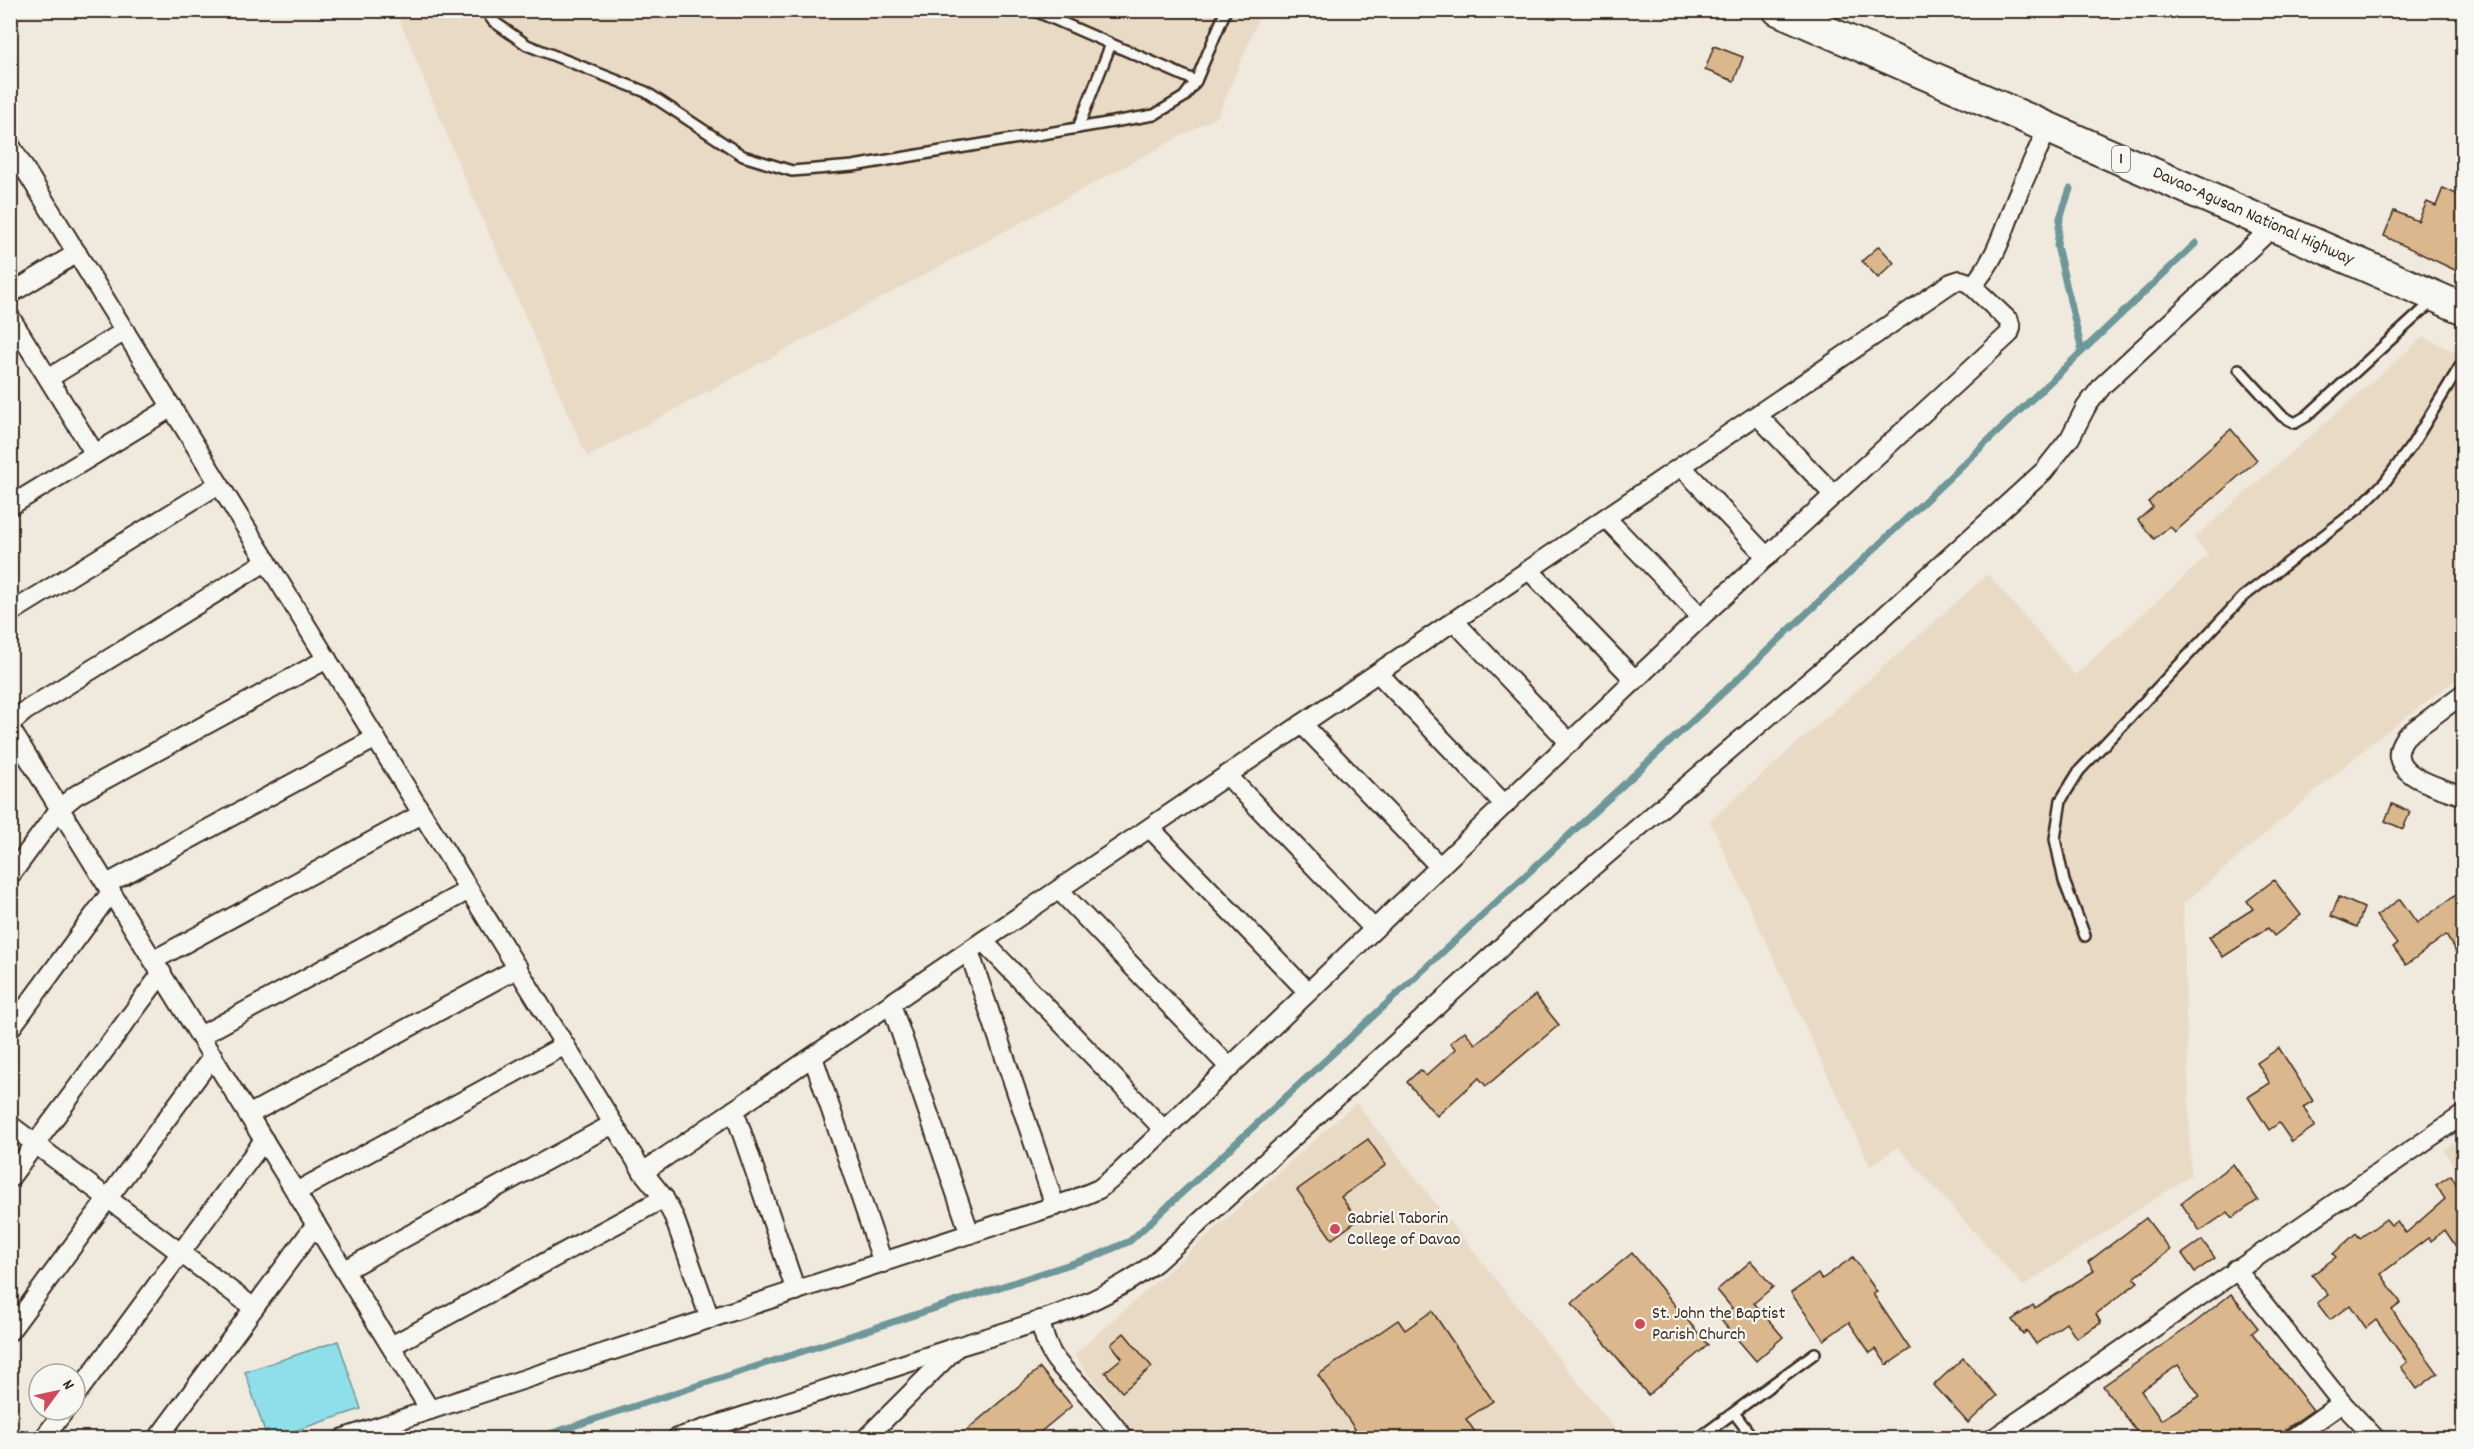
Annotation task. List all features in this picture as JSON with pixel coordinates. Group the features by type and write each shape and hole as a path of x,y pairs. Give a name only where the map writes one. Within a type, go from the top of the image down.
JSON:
{"highway":[{"name":"Davao-Agusan National Highway","path":"1778,10 2463,309"}],"street":[{"path":"1972,286 1991,262 1998,248 2017,196 2048,127"},
{"path":"10,145 643,1172 664,1198 681,1233 710,1319"},
{"path":"677,1438 1040,1320 1109,1294 1133,1280 1156,1262 1542,910 1875,625 2044,471 2070,438 2086,407 2103,385 2274,226"},
{"path":"10,294 77,253"},
{"path":"344,1438 1055,1206 1087,1195 1110,1182 1701,617 2009,334 2011,328 2006,318 1972,286 1960,280 1952,283 643,1172"},
{"path":"10,317 95,454"},
{"path":"48,378 125,331"},
{"path":"13,500 172,407"},
{"path":"1757,415 1834,495"},
{"path":"1682,466 1767,556"},
{"path":"10,613 219,484"},
{"path":"1606,518 1701,617"},
{"path":"267,561 25,711 10,726 430,1410"},
{"path":"1529,570 1635,681"},
{"path":"1454,621 1570,743"},
{"path":"10,876 60,808 76,795 327,659"},
{"path":"1378,673 1504,805"},
{"path":"2463,693 2406,736 2400,745 2398,754 2403,766 2413,776 2463,796"},
{"path":"1302,724 1440,867"},
{"path":"10,1029 109,888 376,738"},
{"path":"1227,775 1374,929"},
{"path":"10,1178 158,967 422,814"},
{"path":"1150,828 1308,993"},
{"path":"200,1036 469,890"},
{"path":"1059,890 1230,1068"},
{"path":"976,946 1164,1130"},
{"path":"976,946 1055,1206"},
{"path":"248,1114 518,968"},
{"path":"891,1004 970,1234"},
{"path":"296,1191 565,1045"},
{"path":"10,1331 213,1056"},
{"path":"813,1057 883,1263"},
{"path":"734,1110 796,1291"},
{"path":"1994,1438 2463,1114"},
{"path":"345,1270 614,1124"},
{"path":"10,1125 255,1308"},
{"path":"87,1380 264,1140"},
{"path":"391,1346 664,1198"},
{"path":"158,1438 316,1224"},
{"path":"2236,1269 2342,1403 2375,1438"},
{"path":"1040,1320 1045,1342 1051,1355 1090,1396 1124,1438"},
{"path":"866,1438 958,1347"},
{"path":"2293,1438 2342,1403"},
{"path":"44,1438 56,1422"}],"lane":[{"path":"485,10 493,21 527,45 646,92 743,156 792,171 853,166 1154,115 1184,97 1196,81 1226,10"},
{"path":"1033,10 1196,81"},
{"path":"1078,128 1111,44"},
{"path":"2239,369 2282,416 2295,423 2307,416 2437,297"},
{"path":"2085,936 2064,881 2055,838 2061,800 2079,771 2243,597 2358,509 2385,482 2412,445 2463,360"},
{"path":"1699,1438 1815,1353"},
{"path":"1734,1413 1753,1438"}],"shaded area":[{"path":"396,11 1262,11 1218,116 587,457 464,177"},
{"path":"2423,337 2463,356 2463,674 2373,742 2183,904 2191,1175 2023,1286 1898,1147 1870,1166 1710,821 1988,574 2075,675 2208,555 2194,538"},
{"name":"Gabriel Taborin College of Davao","path":"1356,1103 1622,1438 1139,1438 1074,1355"},
{"path":"2463,1136 2463,1180 2443,1150"}],"water":[{"path":"338,1341 361,1409 267,1438 245,1372"}],"building":[{"path":"1714,46 1743,57 1734,81 1705,70"},
{"path":"2443,188 2463,197 2463,274 2384,236 2394,211 2418,221 2427,202 2436,206"},
{"path":"1879,246 1894,263 1878,278 1862,261"},
{"path":"2231,429 2257,460 2175,532 2170,526 2154,539 2138,520 2153,507 2148,502"},
{"path":"2392,804 2410,812 2403,829 2385,821"},
{"path":"2274,880 2301,915 2274,936 2268,928 2223,957 2209,937 2253,909 2247,901"},
{"path":"2463,890 2463,964 2446,935 2406,965 2393,947 2397,944 2376,916 2400,899 2417,923"},
{"path":"2339,897 2364,908 2357,927 2331,916"},
{"path":"1535,995 1559,1025 1486,1086 1479,1078 1437,1116 1407,1082 1420,1070 1426,1076 1456,1049 1450,1043 1465,1031 1475,1044"},
{"path":"2279,1048 2313,1101 2303,1107 2315,1126 2292,1142 2279,1123 2269,1130 2248,1097 2270,1083 2257,1063"},
{"path":"1368,1139 1386,1165 1341,1197 1358,1220 1332,1239 1297,1190"},
{"path":"2233,1164 2258,1200 2232,1218 2228,1212 2200,1231 2181,1203"},
{"path":"2451,1175 2459,1188 2463,1184 2463,1257 2445,1230 2431,1241 2428,1238 2381,1274 2401,1303 2392,1310 2438,1373 2417,1389 2401,1367 2407,1362 2376,1320 2366,1328 2350,1305 2330,1320 2317,1303 2328,1295 2312,1275 2336,1257 2333,1254 2356,1233 2360,1238 2386,1219 2391,1225 2397,1221 2406,1233 2445,1199 2436,1185"},
{"path":"2146,1218 2170,1250 2134,1278 2138,1282 2096,1314 2101,1323 2076,1338 2066,1323 2036,1344 2027,1331 2023,1334 2012,1320 2033,1305 2035,1308 2094,1271 2088,1262"},
{"path":"2202,1240 2215,1258 2195,1272 2182,1254"},
{"name":"St. John the Baptist Parish Church","path":"1632,1253 1708,1345 1648,1395 1572,1303"},
{"path":"1853,1257 1877,1292 1873,1294 1910,1349 1887,1365 1876,1349 1870,1353 1849,1322 1824,1340 1791,1293 1818,1274 1822,1279"},
{"path":"1751,1261 1773,1287 1754,1303 1783,1337 1756,1361 1720,1319 1732,1308 1717,1290"},
{"path":"2231,1294 2258,1328 2252,1333 2313,1410 2286,1429 2282,1438 2132,1438 2139,1435 2103,1386 2193,1324","holes":["2178,1365 2200,1396 2161,1420 2141,1391"]},
{"path":"1432,1311 1493,1401 1466,1419 1475,1432 1465,1438 1361,1438 1318,1375 1398,1320 1405,1330"},
{"path":"1124,1333 1152,1367 1122,1392 1105,1372 1122,1358 1111,1344"},
{"path":"1963,1358 1997,1396 1968,1423 1934,1385"},
{"path":"1040,1368 1072,1406 1033,1438 957,1438"}],"waterway":[{"path":"2070,189 2060,218 2057,246 2082,351"},
{"path":"537,1438 1098,1255 1130,1241 1727,689 2196,243"}],"place":[{"name":"Gabriel Taborin College of Davao","path":"1335,1229"},
{"name":"St. John the Baptist Parish Church","path":"1640,1324"}]}
